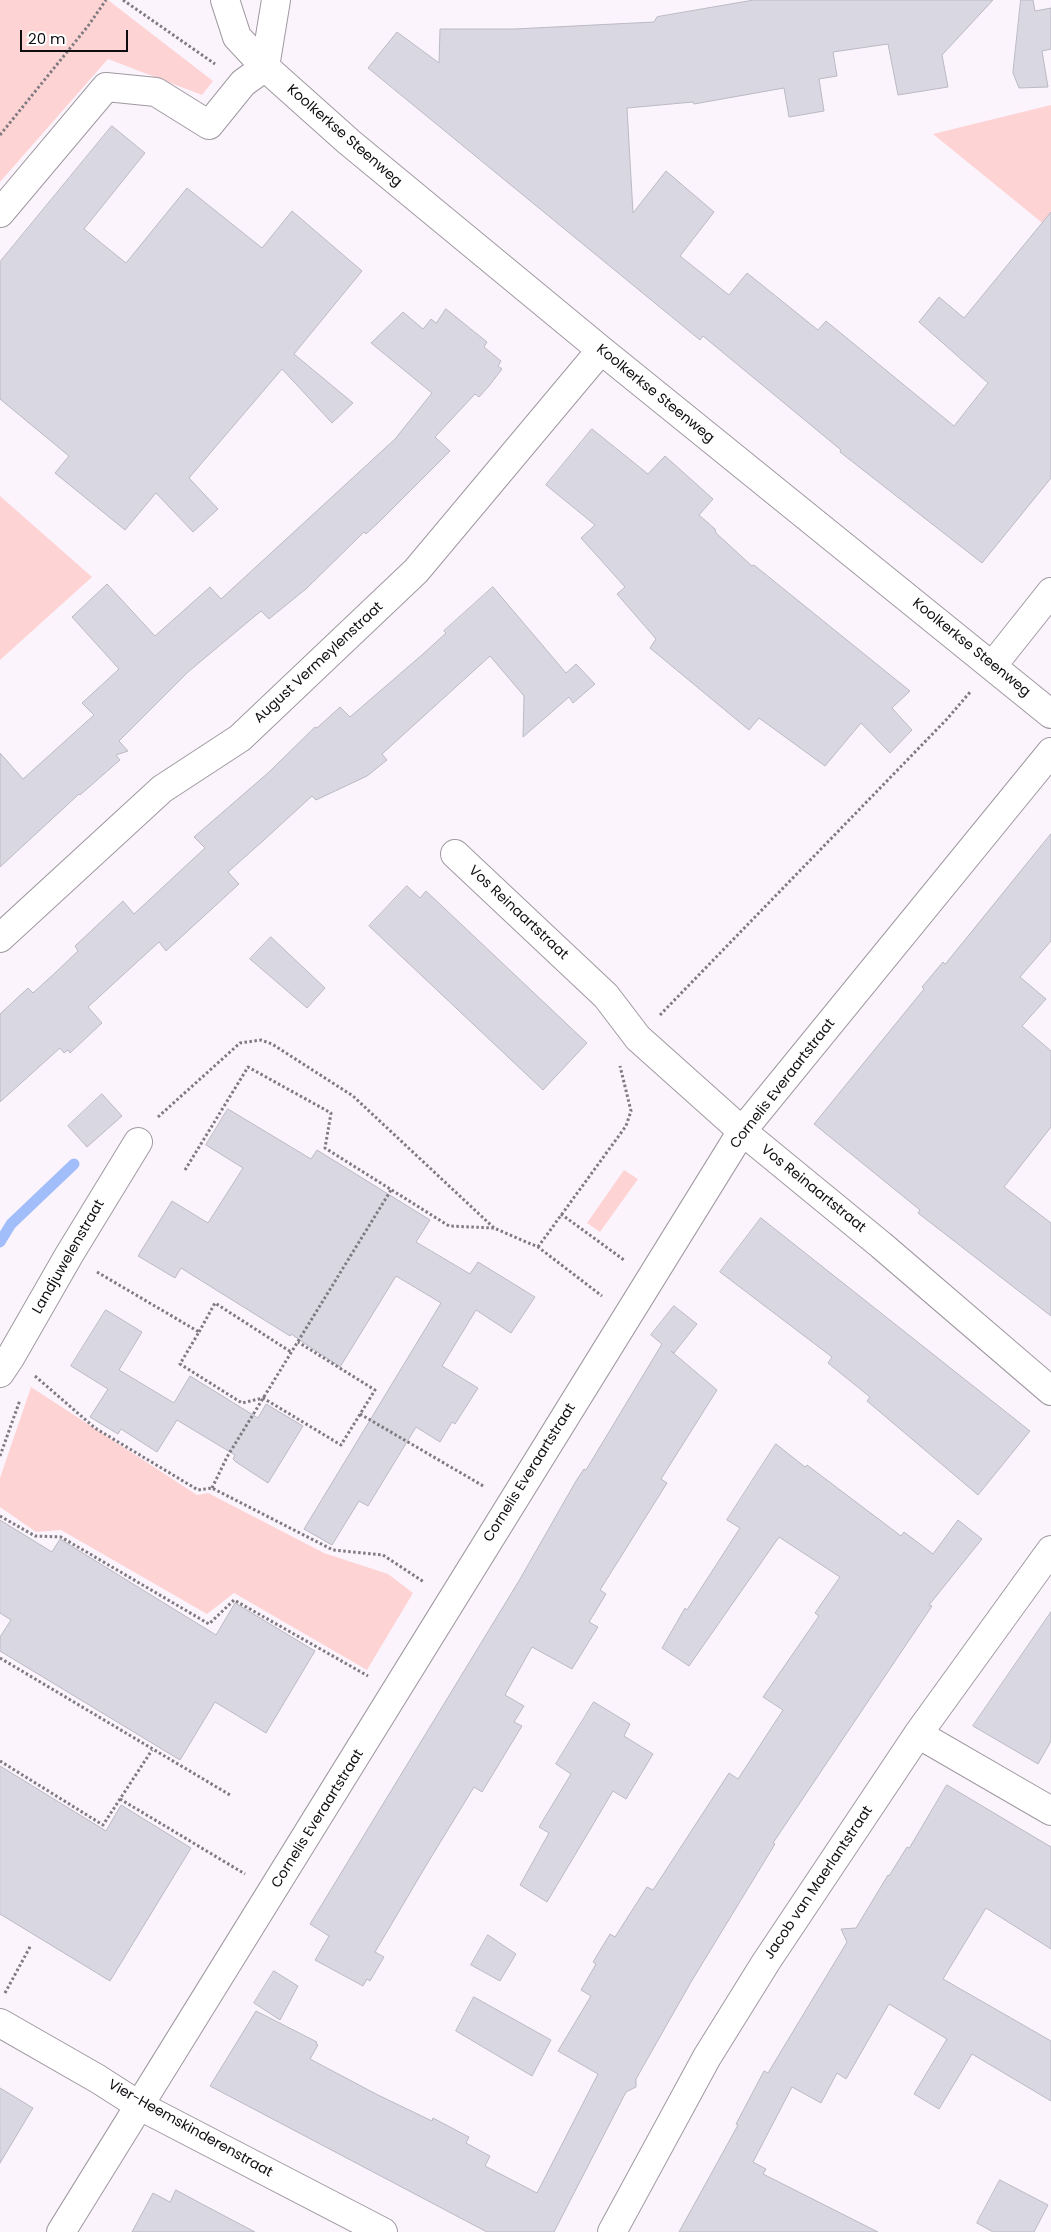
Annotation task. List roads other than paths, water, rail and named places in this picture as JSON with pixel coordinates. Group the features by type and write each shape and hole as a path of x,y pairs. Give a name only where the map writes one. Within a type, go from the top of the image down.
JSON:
{"street":[{"name":"Koolkerkse Steenweg","path":"225,0 237,37 265,67 349,142 601,350 1051,714"},
{"path":"0,213 106,87 156,92 209,125 243,83 265,67 276,0"},
{"name":"August Vermeylenstraat","path":"0,938 162,789 240,738 416,571 601,350"},
{"path":"993,666 1051,592"},
{"name":"Cornelis Everaartstraat","path":"61,2232 742,1131 1051,752"},
{"name":"Vos Reinaartstraat","path":"455,854 606,996 638,1038 742,1131 881,1245 1051,1391"},
{"name":"Landjuwelenstraat","path":"5,1366 68,1255 138,1142"},
{"name":"Jacob van Maerlantstraat","path":"612,2232 722,2033 766,1962 918,1734 1051,1550"},
{"path":"918,1734 1051,1812"},
{"name":"Vier-Heemskinderenstraat","path":"0,2023 98,2079 140,2106 383,2232"}],"waterway":[{"path":"0,1242 11,1224 74,1164"}]}
